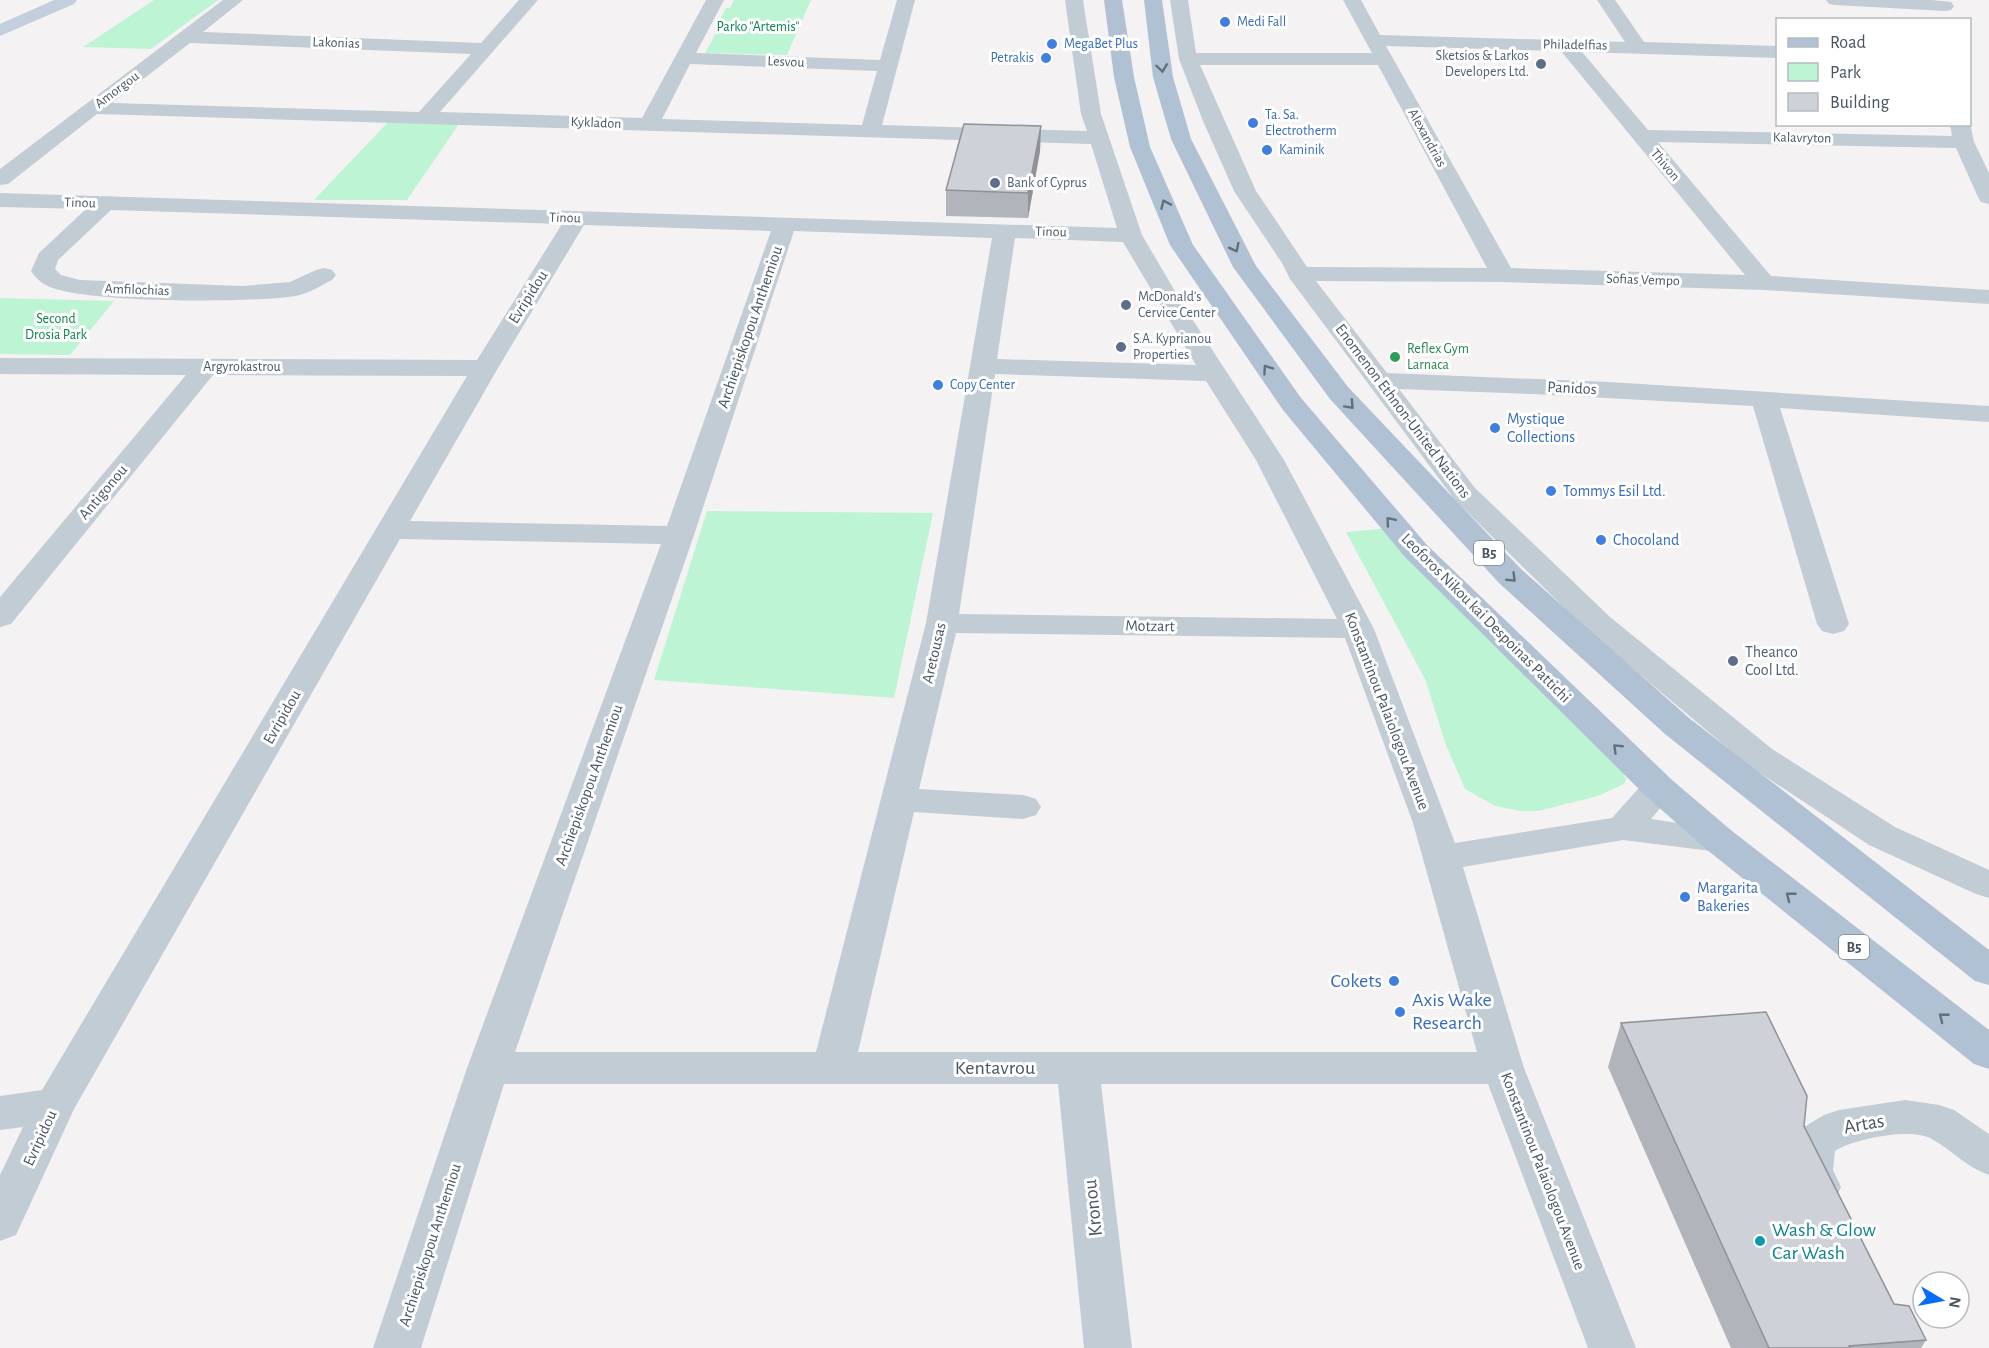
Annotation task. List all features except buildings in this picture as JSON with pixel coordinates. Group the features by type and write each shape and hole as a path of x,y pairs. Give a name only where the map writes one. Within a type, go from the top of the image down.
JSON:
{"main road":[{"name":"Leoforos Nikou kai Despoinas Pattichi","path":"1113,0 1124,76 1140,147 1182,245 1292,404 1416,551 1659,788 1719,840 1989,1053"},
{"name":"B5","path":"1153,0 1163,77 1180,139 1245,267 1339,393 1510,576 1677,726 1989,971"}],"street":[{"path":"0,31 68,0"},
{"name":"Amorgou","path":"0,179 234,0"},
{"path":"424,118 529,0"},
{"path":"649,124 715,0"},
{"path":"870,131 906,0"},
{"name":"Konstantinou Palaiologou Avenue","path":"1074,0 1091,114 1131,235 1171,305 1270,460 1358,629 1431,823 1503,1068 1612,1348"},
{"name":"Enomenon Ethnon-United Nations","path":"1179,0 1188,59 1245,191 1294,263 1298,274 1465,494 1599,624 1760,757 1882,836 1989,885"},
{"name":"Alexandrias","path":"1352,0 1503,275"},
{"path":"1606,0 1638,47"},
{"path":"1835,0 1946,8"},
{"name":"Lakonias","path":"187,37 486,49"},
{"name":"Philadelfias","path":"1373,40 1755,51 1774,59"},
{"name":"Thivon","path":"1566,45 1764,284"},
{"name":"Lesvou","path":"684,58 888,66"},
{"path":"1188,59 1384,59"},
{"name":"Kykladon","path":"93,108 1098,138"},
{"name":"Kalavryton","path":"1641,136 1834,132 1962,134"},
{"path":"1962,134 1989,197"},
{"name":"Tinou","path":"0,200 1131,235"},
{"name":"Amfilochias","path":"105,204 47,258 43,271 53,280 79,287 116,290 243,293 295,289 324,275"},
{"name":"Evripidou","path":"0,1222 55,1105 485,368 577,218"},
{"name":"Archiepiskopou Anthemiou","path":"397,1348 488,1068 679,535 785,224"},
{"name":"Aretousas","path":"833,1069 942,623 1005,231"},
{"name":"Sofias Vempo","path":"1298,274 1503,275 1764,284 1989,297"},
{"name":"Argyrokastrou","path":"0,366 485,368"},
{"path":"983,366 1216,373"},
{"name":"Antigonou","path":"0,617 206,367"},
{"name":"Panidos","path":"1380,381 1484,383 1989,414"},
{"path":"1764,399 1833,624"},
{"path":"392,530 679,535"},
{"name":"Motzart","path":"942,623 1358,629"},
{"path":"1623,828 1659,788"},
{"path":"899,799 1023,807"},
{"path":"1441,858 1623,828 1719,840"},
{"name":"Kentavrou","path":"488,1068 1503,1068"},
{"name":"Kronou","path":"1078,1068 1108,1348"},
{"path":"0,1113 55,1105"},
{"name":"Artas","path":"1837,1222 1810,1170 1814,1142 1839,1127 1905,1117 1939,1122 1989,1157"}],"green space":[{"path":"154,0 218,0 151,49 83,47"},
{"name":"Parko \"Artemis\"","path":"734,0 811,0 787,55 705,53 726,8 730,8"},
{"path":"390,120 459,124 407,200 314,200"},
{"name":"Second Drosia Park","path":"0,298 114,301 70,355 0,354"},
{"path":"707,511 933,513 894,698 654,680"},
{"path":"1390,528 1623,772 1626,780 1624,784 1598,796 1538,811 1520,811 1495,806 1465,789 1446,745 1425,679 1346,532"}],"place":[{"name":"Medi Fall","path":"1225,22"},
{"name":"MegaBet Plus","path":"1052,44"},
{"name":"Petrakis","path":"1046,58"},
{"name":"Sketsios & Larkos Developers Ltd.","path":"1541,64"},
{"name":"Ta. Sa. Electrotherm","path":"1253,123"},
{"name":"Kaminik","path":"1267,150"},
{"name":"Bank of Cyprus","path":"995,183"},
{"name":"McDonald's Cervice Center","path":"1126,305"},
{"name":"S.A. Kyprianou Properties","path":"1121,347"},
{"name":"Reflex Gym Larnaca","path":"1395,357"},
{"name":"Copy Center","path":"938,385"},
{"name":"Mystique Collections","path":"1495,428"},
{"name":"Tommys Esil Ltd.","path":"1551,491"},
{"name":"Chocoland","path":"1601,540"},
{"name":"Theanco Cool Ltd.","path":"1733,661"},
{"name":"Margarita Bakeries","path":"1685,897"},
{"name":"Cokets","path":"1394,981"},
{"name":"Axis Wake Research","path":"1400,1012"},
{"name":"Wash & Glow Car Wash","path":"1760,1241"}]}
